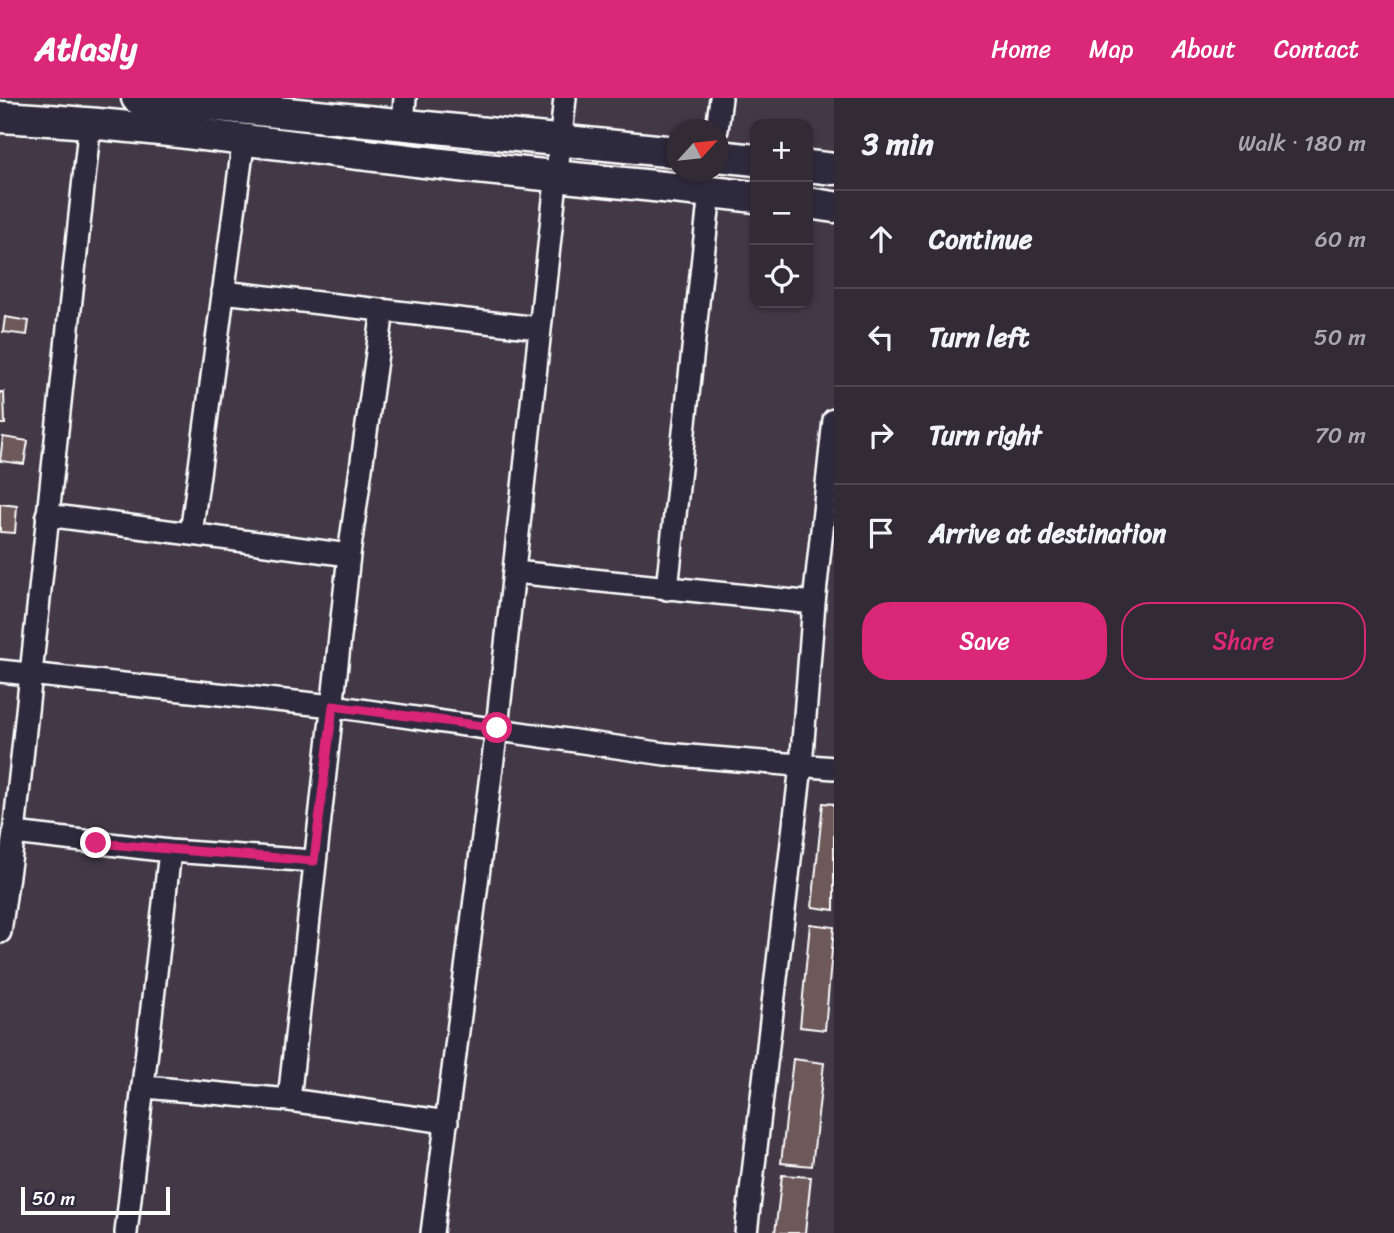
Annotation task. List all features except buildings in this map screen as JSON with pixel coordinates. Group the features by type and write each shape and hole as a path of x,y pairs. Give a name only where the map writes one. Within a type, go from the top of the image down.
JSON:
{"main road":[{"path":"137,98 404,111 561,139 666,151"},
{"path":"0,117 90,122 244,138 750,196"},
{"path":"729,157 750,159"},
{"path":"813,167 834,169"},
{"path":"813,204 834,206"}],"street":[{"path":"432,1233 497,728 538,328 565,98"},
{"path":"718,119 721,98"},
{"path":"0,932 14,833 90,122"},
{"path":"191,534 244,138"},
{"path":"667,589 710,192"},
{"path":"223,292 538,328"},
{"path":"289,1100 349,555 383,310"},
{"path":"746,1233 801,766 814,603 834,420"},
{"path":"47,514 349,555"},
{"path":"514,572 814,603"},
{"path":"0,671 333,706 666,754 834,768"},
{"path":"14,833 170,851 314,861"},
{"path":"126,1233 145,1087 170,851"},
{"path":"145,1087 289,1100 447,1122"}],"route":[{"path":"96,843 314,861 333,706 497,728"}]}
